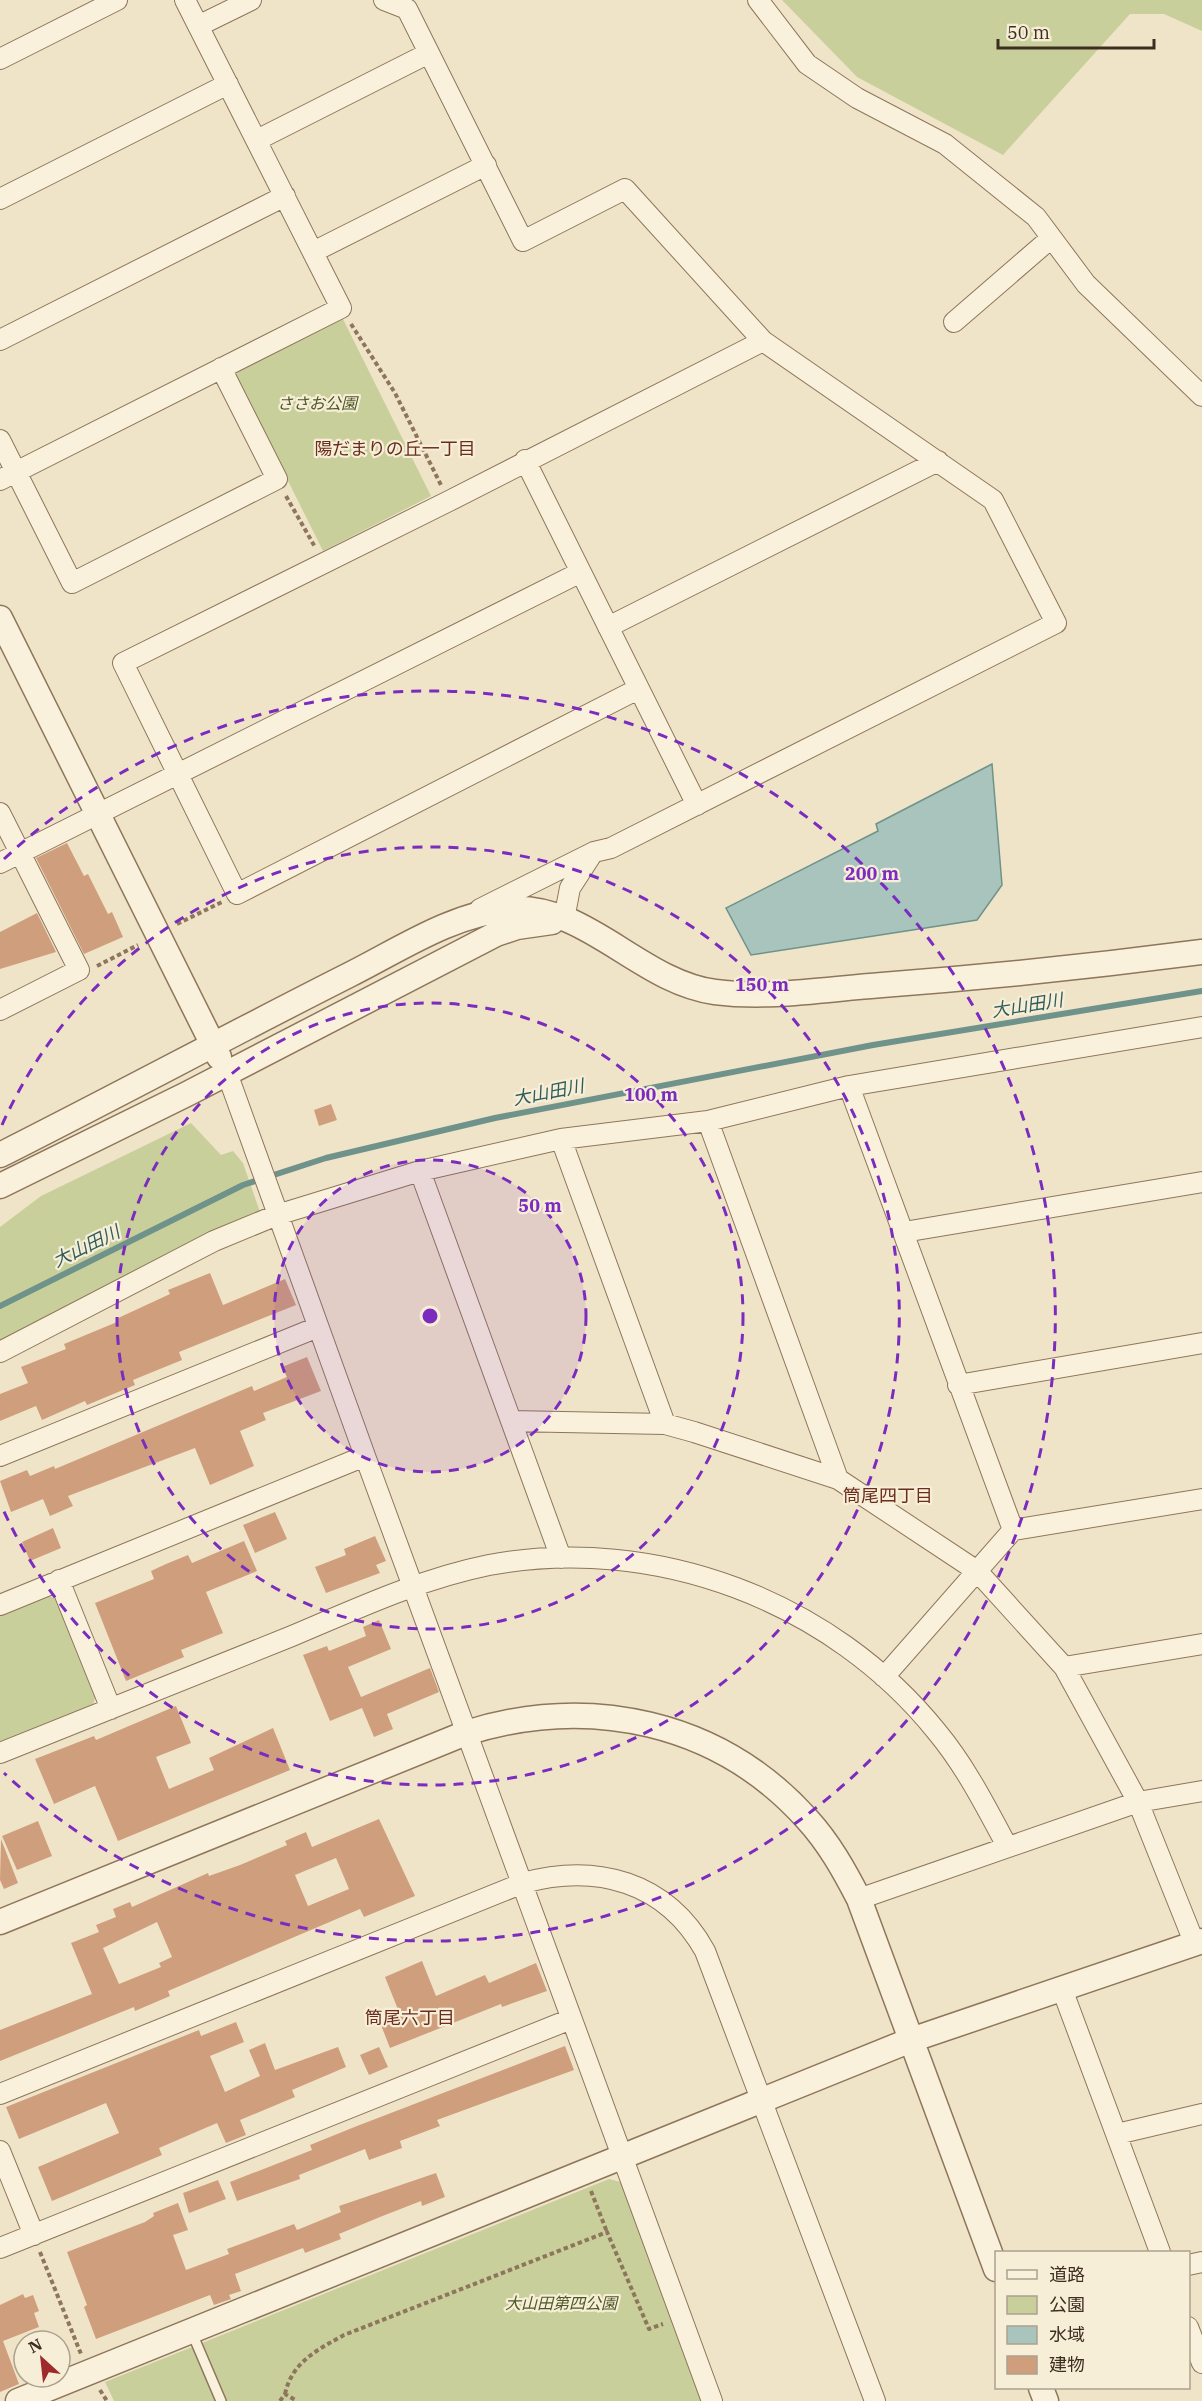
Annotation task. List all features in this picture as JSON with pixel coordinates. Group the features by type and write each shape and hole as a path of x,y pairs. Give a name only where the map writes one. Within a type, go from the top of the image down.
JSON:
{"street":[{"path":"0,59 117,0"},
{"path":"8,476 341,308 185,0"},
{"path":"198,26 251,0"},
{"path":"0,1155 174,1067 213,1044 594,852 611,848 1056,623 993,500 763,341 626,189 523,241 407,9 384,0"},
{"path":"758,0 807,64 857,98 945,144 1036,217 1050,239 1086,284 1202,396"},
{"path":"257,140 429,53"},
{"path":"0,199 228,84"},
{"path":"313,252 486,165"},
{"path":"0,340 285,196"},
{"path":"954,322 1050,239"},
{"path":"638,690 237,894 123,663 449,501 525,460 763,341"},
{"path":"0,440 8,476 72,583 277,479 221,368"},
{"path":"525,460 579,573 697,805"},
{"path":"608,627 938,462"},
{"path":"0,863 178,776 579,573"},
{"path":"0,618 227,1072 247,1134 364,1456 712,2401"},
{"path":"0,813 79,970 0,1010"},
{"path":"571,922 570,888 594,852"},
{"path":"452,924 487,913 512,909 553,914 571,922 653,971 685,984 711,992 759,995 993,976 1202,952"},
{"path":"0,1186 496,934 517,927 549,922 571,922"},
{"path":"0,1352 155,1270 277,1215 420,1171 561,1139 708,1121 849,1086 1202,1028"},
{"path":"849,1086 1013,1530"},
{"path":"708,1121 838,1479"},
{"path":"561,1139 665,1424"},
{"path":"420,1171 561,1558"},
{"path":"904,1232 1202,1182"},
{"path":"0,1456 318,1328"},
{"path":"958,1385 1202,1343"},
{"path":"18,2401 911,2040 1198,1942 1138,1802 1064,1667 977,1571 838,1479 665,1424 511,1421"},
{"path":"0,1605 364,1456"},
{"path":"884,1677 1013,1530 1202,1499"},
{"path":"0,1754 413,1587 491,1565 561,1558 649,1565 735,1587 784,1607 819,1628 884,1677 915,1706 950,1749 983,1801 1007,1846"},
{"path":"59,1580 111,1709"},
{"path":"1064,1667 1202,1644"},
{"path":"0,1922 466,1732 500,1722 582,1716 656,1725 690,1736 762,1777 807,1818 840,1863 859,1899 995,2266"},
{"path":"859,1899 1138,1802 1202,1791"},
{"path":"0,2094 523,1883 552,1875 576,1873 610,1879 653,1896 683,1920 705,1950 764,2101 875,2401"},
{"path":"1062,1989 1159,2251"},
{"path":"0,2248 572,2019"},
{"path":"1117,2134 1202,2114"},
{"path":"0,2151 34,2235"},
{"path":"1190,2332 1202,2362"}],"lane":[{"path":"191,2331 221,2401"}],"path":[{"path":"341,308 395,393 449,501"},
{"path":"277,479 324,563"},
{"path":"177,924 237,894"},
{"path":"79,970 90,969 138,945"},
{"path":"590,2190 648,2329 681,2316"},
{"path":"280,2401 285,2394 288,2380 306,2357 344,2335 607,2232"},
{"path":"34,2235 84,2363"},
{"path":"285,2394 297,2401"}],"green space":[{"path":"782,0 1202,0 1202,31 1164,14 1130,14 1003,155 857,77"},
{"name":"ささお公園","path":"342,317 431,496 323,551 236,377 237,369"},
{"path":"191,1123 221,1155 233,1151 243,1163 260,1212 175,1249 0,1342 0,1227 41,1196"},
{"path":"48,1596 57,1599 96,1694 93,1705 0,1742 0,1616"},
{"name":"大山田第四公園","path":"609,2179 621,2182 703,2401 114,2401 105,2382"}],"water":[{"path":"992,764 1002,885 977,920 751,955 726,908 878,831 876,824"}],"building":[{"path":"67,843 84,876 88,874 108,914 112,912 123,937 84,954 36,858"},
{"path":"37,913 56,952 0,969 0,932"},
{"path":"331,1104 337,1120 319,1126 314,1110"},
{"path":"210,1273 223,1305 285,1279 296,1305 179,1352 182,1360 133,1380 135,1385 87,1405 85,1401 42,1420 36,1406 0,1421 0,1394 28,1383 21,1367 66,1349 64,1344 117,1322 116,1319 170,1294 168,1290"},
{"path":"307,1357 321,1391 263,1413 266,1420 240,1431 254,1466 210,1485 195,1448 68,1496 73,1506 50,1516 43,1499 11,1512 0,1481 27,1470 30,1476 54,1466 55,1469 252,1386 254,1391 287,1377 282,1367"},
{"path":"275,1512 287,1539 255,1553 243,1525"},
{"path":"53,1528 61,1548 30,1561 22,1542"},
{"path":"375,1536 386,1561 376,1565 380,1573 326,1593 315,1567 346,1555 344,1549"},
{"path":"244,1541 257,1571 206,1592 223,1633 181,1650 184,1657 126,1681 95,1603 154,1579 151,1571 166,1564 188,1555 192,1563"},
{"path":"379,1620 391,1649 348,1667 361,1697 430,1668 439,1692 387,1714 393,1729 374,1737 362,1708 330,1721 303,1655 327,1646 329,1651 366,1636 363,1627"},
{"path":"176,1706 191,1743 156,1757 169,1789 214,1770 209,1758 273,1728 290,1770 118,1841 95,1786 54,1804 35,1759 94,1736 96,1740"},
{"path":"379,1819 415,1896 364,1917 360,1909 168,1991 170,1996 135,2011 134,2007 0,2061 0,2030 92,1994 71,1943 99,1932 96,1925 116,1917 113,1909 130,1902 132,1907 208,1873 209,1876 240,1865 287,1845 285,1841 306,1832 312,1847","holes":["336,1858 349,1889 308,1906 295,1875","157,1922 172,1957 159,1963 161,1967 119,1984 103,1948"]},
{"path":"38,1821 52,1856 17,1870 2,1836"},
{"path":"1,1839 18,1883 4,1889 0,1880"},
{"path":"422,1961 436,1996 485,1975 489,1983 536,1963 547,1991 502,2007 501,2004 390,2048 379,2020 399,2012 385,1977"},
{"path":"236,2022 244,2042 210,2056 225,2092 260,2076 249,2050 265,2043 275,2070 338,2047 346,2067 292,2090 295,2097 240,2120 246,2135 226,2143 217,2123 159,2148 162,2155 52,2201 38,2167 119,2133 106,2103 19,2139 6,2107 199,2030 201,2036"},
{"path":"565,2046 574,2070 437,2120 440,2126 400,2141 402,2148 369,2160 365,2149 299,2175 300,2179 237,2201 230,2182 312,2150 310,2145"},
{"path":"379,2047 388,2067 369,2075 360,2055"},
{"path":"436,2173 445,2197 422,2206 421,2201 339,2234 341,2239 305,2253 303,2248 235,2274 241,2291 229,2295 231,2299 214,2305 210,2295 96,2339 84,2307 87,2305 67,2252 145,2222 154,2216 153,2213 178,2203 188,2230 173,2235 186,2270 229,2254 227,2249 294,2224 297,2230 341,2212 339,2206"},
{"path":"218,2180 226,2199 189,2213 183,2193"},
{"path":"23,2294 25,2298 33,2295 39,2311 34,2313 39,2327 12,2329 12,2338 3,2341 12,2365 12,2387 0,2392 0,2305"}],"waterway":[{"name":"大山田川","path":"0,1306 243,1185 326,1158 495,1118 873,1045 1202,991"}],"district":[{"name":"陽だまりの丘一丁目","path":"395,448"},
{"name":"筒尾四丁目","path":"888,1495"},
{"name":"筒尾六丁目","path":"410,2017"}]}
